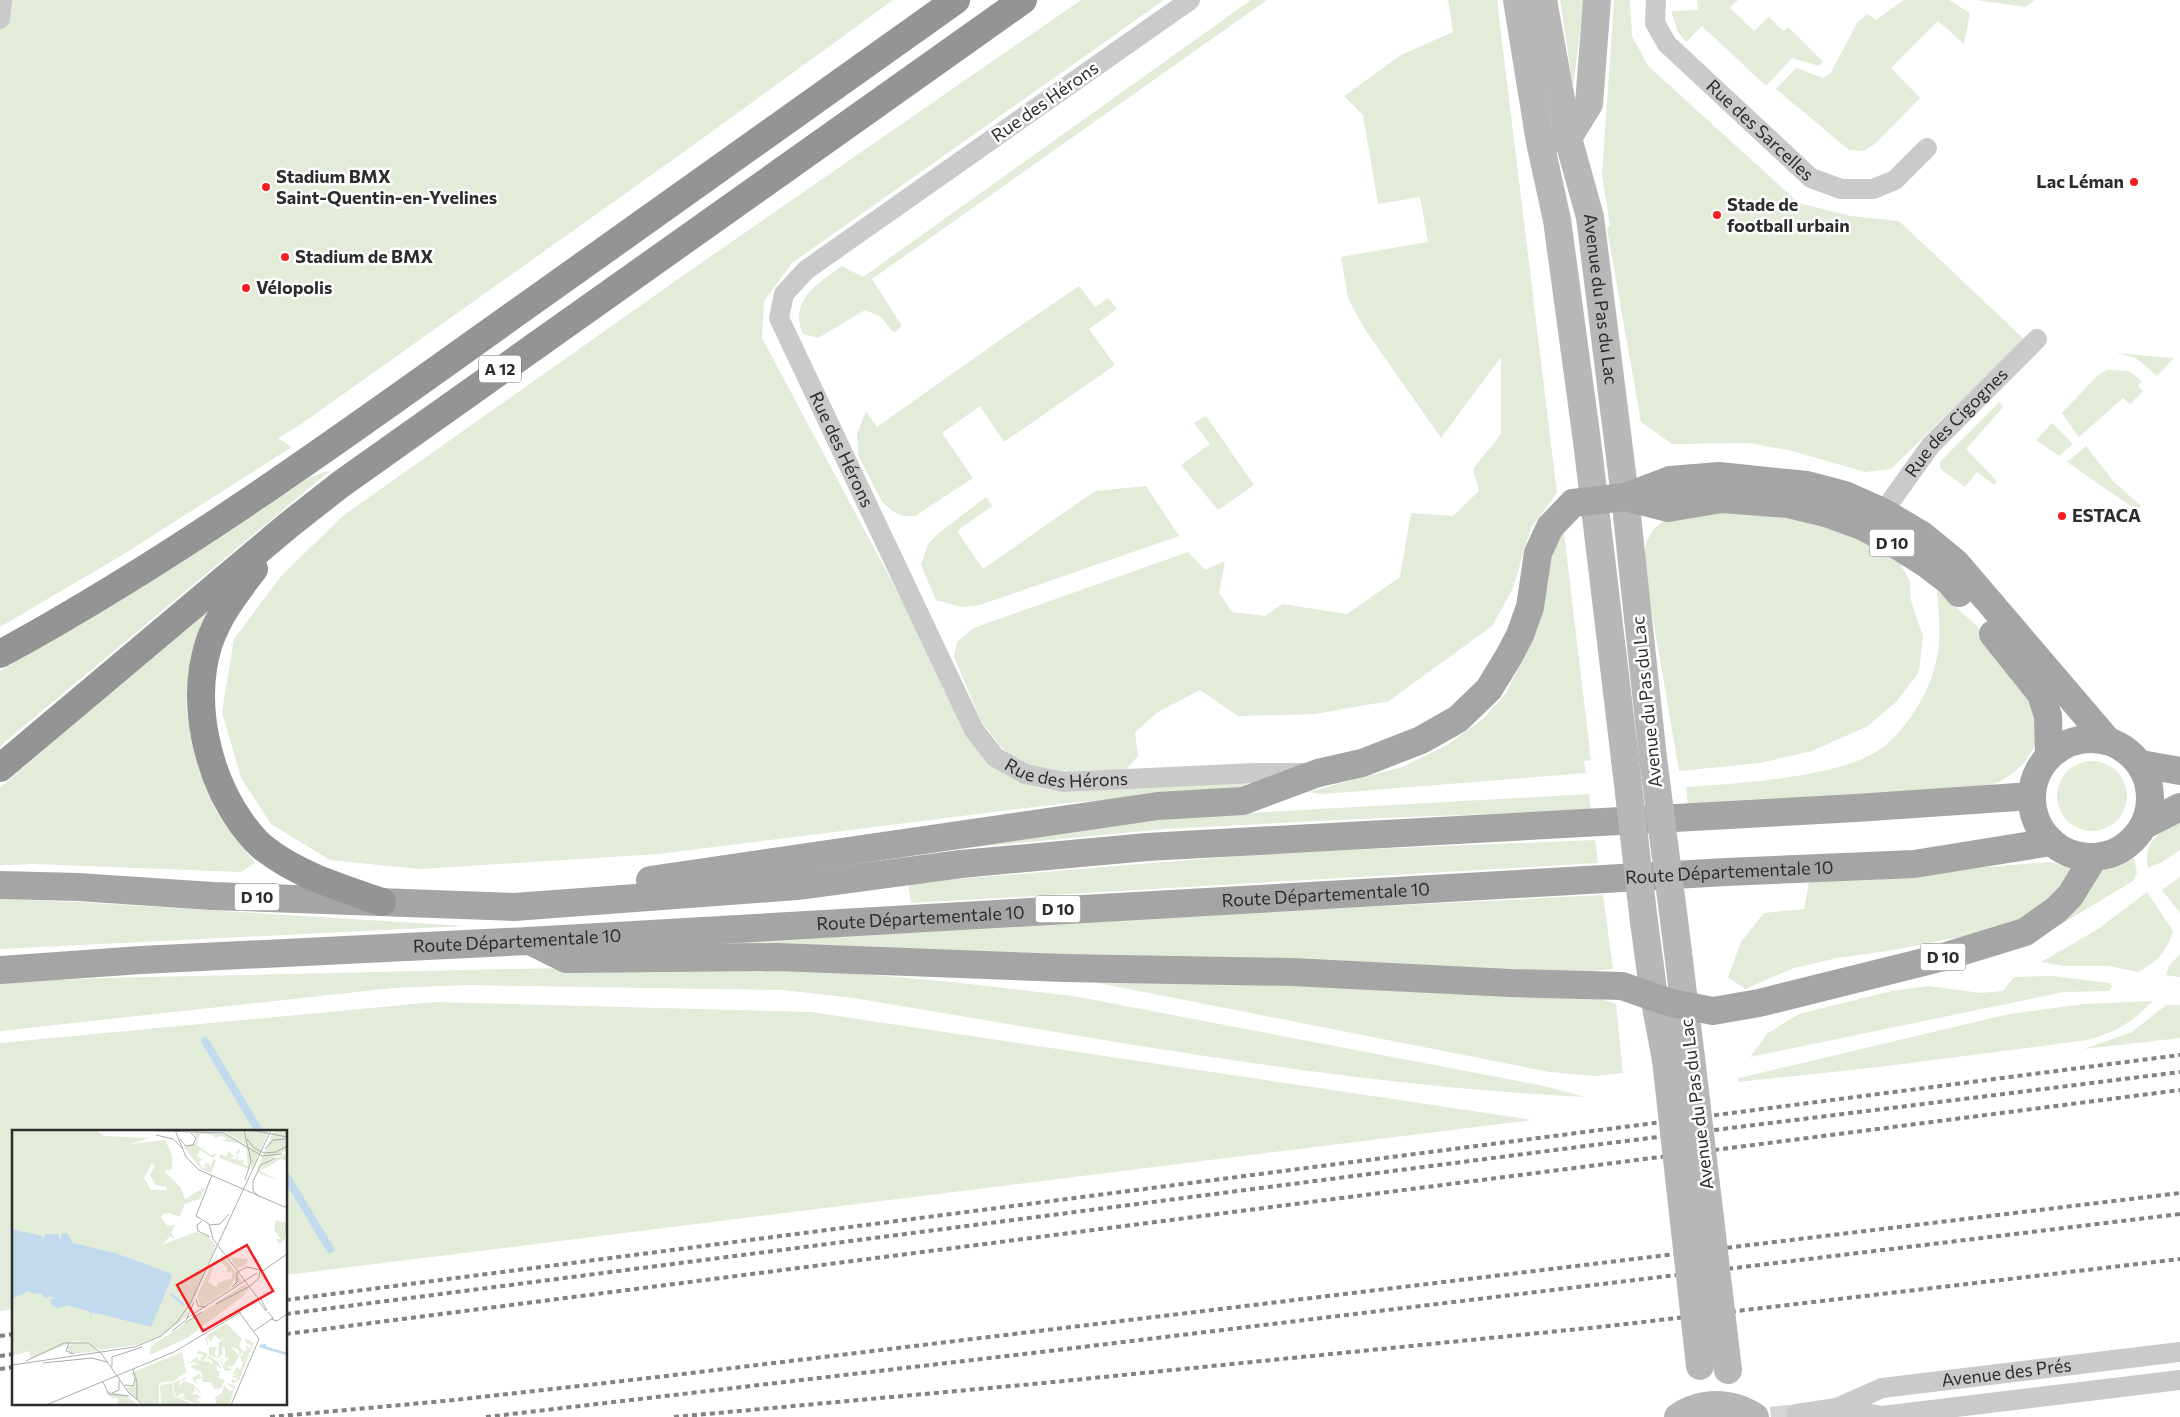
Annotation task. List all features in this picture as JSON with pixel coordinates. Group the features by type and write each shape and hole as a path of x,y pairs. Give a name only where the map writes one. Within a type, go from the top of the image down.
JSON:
{"highway":[{"name":"A 12","path":"0,654 107,592 246,502 386,406 956,0"},
{"name":"A 12","path":"0,768 290,524 394,445 1023,0"},
{"path":"290,524 226,605 209,643 204,664 202,694 209,753 218,780 231,808 263,848 286,863 314,877 382,902"}],"main road":[{"name":"Avenue du Pas du Lac","path":"1518,0 1540,142 1557,220 1587,441 1592,500 1654,996 1679,1059 1726,1354 1744,1412"},
{"name":"Avenue du Pas du Lac","path":"1543,0 1568,138 1590,217 1625,497 1653,758 1685,1006 1679,1059 1701,1391 1688,1411"},
{"path":"1540,142 1568,138 1589,104 1597,0"},
{"path":"1592,500 1625,497 1670,480 1719,476 1807,485 1845,495 1883,512 1922,535 1956,563 2108,741"},
{"name":"D 10","path":"1625,497 1668,508 1722,499 1788,504 1829,514 1862,526 1895,544 1948,581 2041,694 2048,716 2049,755"},
{"name":"D 10","path":"514,907 592,883 659,879 1158,806 1243,801 1318,773 1362,763 1421,740 1458,720 1489,688 1520,635 1530,607 1538,553 1550,527 1573,503 1592,500"},
{"path":"2145,826 2150,810 2151,794 2148,778 2141,764 2127,749 2108,741 2093,738 2077,740 2062,746 2049,755 2040,767 2034,781 2032,796 2034,813 2040,829 2051,842 2078,856 2094,857 2114,853 2130,843 2145,826 2180,807"},
{"path":"2141,764 2180,771"},
{"name":"D 10","path":"0,885 514,907 798,886 962,864 1147,847 1856,808 2032,796"},
{"name":"Route Départementale 10","path":"0,970 141,960 528,941 1726,872 1914,864 2051,842"},
{"name":"D 10","path":"528,941 566,959 777,958 1064,968 1292,972 1510,983 1622,986 1685,1006 1713,1011 1759,1003 1940,958 2018,934 2042,921 2070,896 2094,857"},
{"name":"Avenue du Pas du Lac","path":"1688,1411 1720,1405 1744,1412"}],"street":[{"path":"0,19 2,0"},
{"name":"Rue des Hérons","path":"1190,0 806,270 784,294 779,318 974,730 994,757 1025,774 1064,782 1254,773 1318,773"},
{"name":"Rue des Sarcelles","path":"1656,0 1655,23 1667,44 1811,178 1841,189 1873,189 1895,180 1927,148"},
{"name":"Rue des Cigognes","path":"1883,512 1931,445 2037,339"},
{"name":"Avenue des Prés","path":"1796,1414 1837,1408 1882,1388 2180,1352"},
{"name":"Avenue des Prés","path":"1837,1408 1882,1416 2180,1380"}],"green space":[{"name":"Vélopolis","path":"0,0 893,0 688,149 297,427 278,438 292,447 119,557 0,627"},
{"path":"1081,0 1164,0 792,263 764,301 762,338 986,758 1012,778 1039,788 1072,792 1250,780 1241,789 1067,803 658,854 419,869 330,860 271,824 241,778 222,712 234,639 282,575 344,515 691,270"},
{"path":"1251,0 1267,0 872,279 902,326 894,333 880,316 865,310 818,338 803,334 799,322 803,302 808,294 824,279 842,266 863,277"},
{"path":"1448,0 1497,0 1557,493 1531,528 1513,588 1492,626 1389,701 1315,714 1238,716 1200,690 1158,712 1135,732 1138,756 1124,772 1041,772 1016,760 1001,747 981,721 954,657 957,642 974,628 1188,552 1205,570 1225,561 1219,593 1232,612 1265,616 1282,604 1347,614 1400,577 1411,513 1453,516 1479,491 1473,469 1501,434 1501,357 1441,438 1364,328 1348,298 1341,257 1428,242 1420,197 1378,204 1363,115 1344,96 1401,55 1453,32"},
{"path":"1560,0 1584,0 1573,87"},
{"path":"1614,0 1630,0 1632,36 1648,66 1799,203 1850,216 1899,221 2024,339 1891,469 1865,472 1792,451 1750,443 1672,444 1641,422 1607,229 1610,225 1602,175"},
{"path":"1697,0 1738,0 1730,8 1754,31 1769,17 1783,31 1788,27 1823,62 1819,66 1792,58 1766,86 1702,26 1686,42 1678,32 1671,11 1698,10"},
{"path":"1904,0 1949,0 1970,13 1964,44 1938,21 1891,68 1920,98 1875,144 1864,151 1849,150 1776,89 1796,68 1823,78 1830,74 1857,23 1867,14 1876,20"},
{"path":"1976,0 2035,0 2025,7"},
{"path":"1079,286 1095,307 1108,298 1117,309 1089,329 1115,365 1004,442 980,406 942,433 973,478 915,516 904,516 894,512 882,502 858,455 857,434 866,411 877,427"},
{"path":"2115,353 2174,358 2157,376 2136,358"},
{"path":"2107,370 2129,371 2142,381 2138,386 2143,391 2130,404 2123,398 2079,437 2062,413 2098,375"},
{"path":"1999,402 2003,407 1966,449 1997,481 1994,485 1977,472 1965,487 1943,471 1940,467 1940,462"},
{"path":"1206,416 1254,485 1218,510 1181,465 1210,444 1194,423"},
{"path":"2052,423 2073,444 2059,456 2036,440"},
{"path":"2086,446 2114,482 2141,506 2138,511 2067,462"},
{"path":"331,470 0,746 0,671 142,586 310,477"},
{"path":"1146,486 1179,536 980,605 961,607 936,600 921,565 928,544 940,532 986,497 992,506 957,531 983,569 1095,491"},
{"path":"1734,509 1830,522 1898,560 1910,581 1911,601 1923,636 1919,672 1896,702 1868,726 1812,751 1760,763 1679,771 1644,566 1646,545 1655,529 1663,521 1674,516 1697,511"},
{"path":"1563,525 1591,760 1584,761 1586,773 1324,794 1308,792 1402,767 1447,745 1483,719 1506,693 1522,661 1530,639 1544,550"},
{"path":"1937,590 1977,626 2036,703 2035,746 2024,763 2012,774 1999,782 1974,790 1688,807 1686,787 1763,781 1821,771 1848,764 1871,755 1888,743 1917,708 1932,677 1939,638"},
{"path":"199,614 209,614 193,661 186,708 197,763 218,814 255,863 241,872 35,864 0,865 0,788"},
{"path":"2092,761 2105,764 2117,771 2124,783 2127,796 2124,809 2117,821 2105,828 2092,831 2079,828 2067,821 2060,809 2057,796 2060,783 2067,771 2079,764"},
{"path":"1589,794 1591,810 1165,829 956,849 1072,825"},
{"path":"2180,821 2180,850 2162,862 2148,868 2147,859 2150,844 2160,833"},
{"path":"1595,840 1598,863 911,903 908,883 1275,853"},
{"path":"2134,858 2137,873 2133,881 2048,932 2101,871"},
{"path":"2050,862 2079,869 2069,886 2021,922 1979,933 1894,950 1837,958 1794,968 1745,989 1728,977 1741,942 1764,913 1804,909 1809,882"},
{"path":"2180,877 2180,913 2162,890"},
{"path":"2147,892 2173,931 2164,950 2156,960 2145,968 2138,972 2110,966 2063,966 2041,962 2098,929"},
{"path":"1603,895 1613,969 1570,973 742,948 741,942 949,928"},
{"path":"0,899 78,902 466,926 0,949"},
{"path":"2180,954 2180,977 2166,975 2169,966"},
{"path":"699,965 783,967 952,982 1073,996 1544,1086 1585,1097 1493,1091 1309,1071 1127,1044 854,998 783,990 467,985 393,988 0,1031 0,983 102,978"},
{"path":"2052,976 2110,983 2112,986 2109,991 2064,992 1750,1057 1768,1033 1799,1014 1892,991 1928,986 1981,993 2003,991 2014,977"},
{"path":"1073,978 1344,987 1601,999 1616,1004 1623,1073 1594,1076 1550,1072"},
{"path":"2153,1001 2123,1026 2087,1040 1879,1067 1738,1082 1739,1078 2009,1014 2084,1004"},
{"path":"435,1002 811,1012 1532,1120 288,1275 288,1130 12,1130 12,1309 0,1311 0,1043"},
{"path":"2166,1005 2180,1005 2180,1038 2084,1049 2132,1032"}],"waterway":[{"path":"205,1041 258,1130"},
{"path":"288,1179 330,1249"}],"tunnel":[{"path":"1771,1417 1796,1414"}],"railway":[{"path":"288,1300 2180,1055"},
{"path":"288,1314 1586,1146 2180,1072"},
{"path":"288,1334 2180,1090"},
{"path":"270,1417 455,1400 658,1377 2180,1193"},
{"path":"486,1417 2180,1214"},
{"path":"674,1417 1044,1383 1609,1326 2180,1259"},
{"path":"0,1336 12,1334"},
{"path":"0,1356 12,1354"},
{"path":"0,1369 12,1367"}],"place":[{"name":"Lac Léman","path":"2134,182"},
{"name":"Stadium BMX Saint-Quentin-en-Yvelines","path":"266,187"},
{"name":"Stade de football urbain","path":"1717,215"},
{"name":"Stadium de BMX","path":"285,257"},
{"name":"Vélopolis","path":"246,288"},
{"name":"ESTACA","path":"2062,516"}]}
